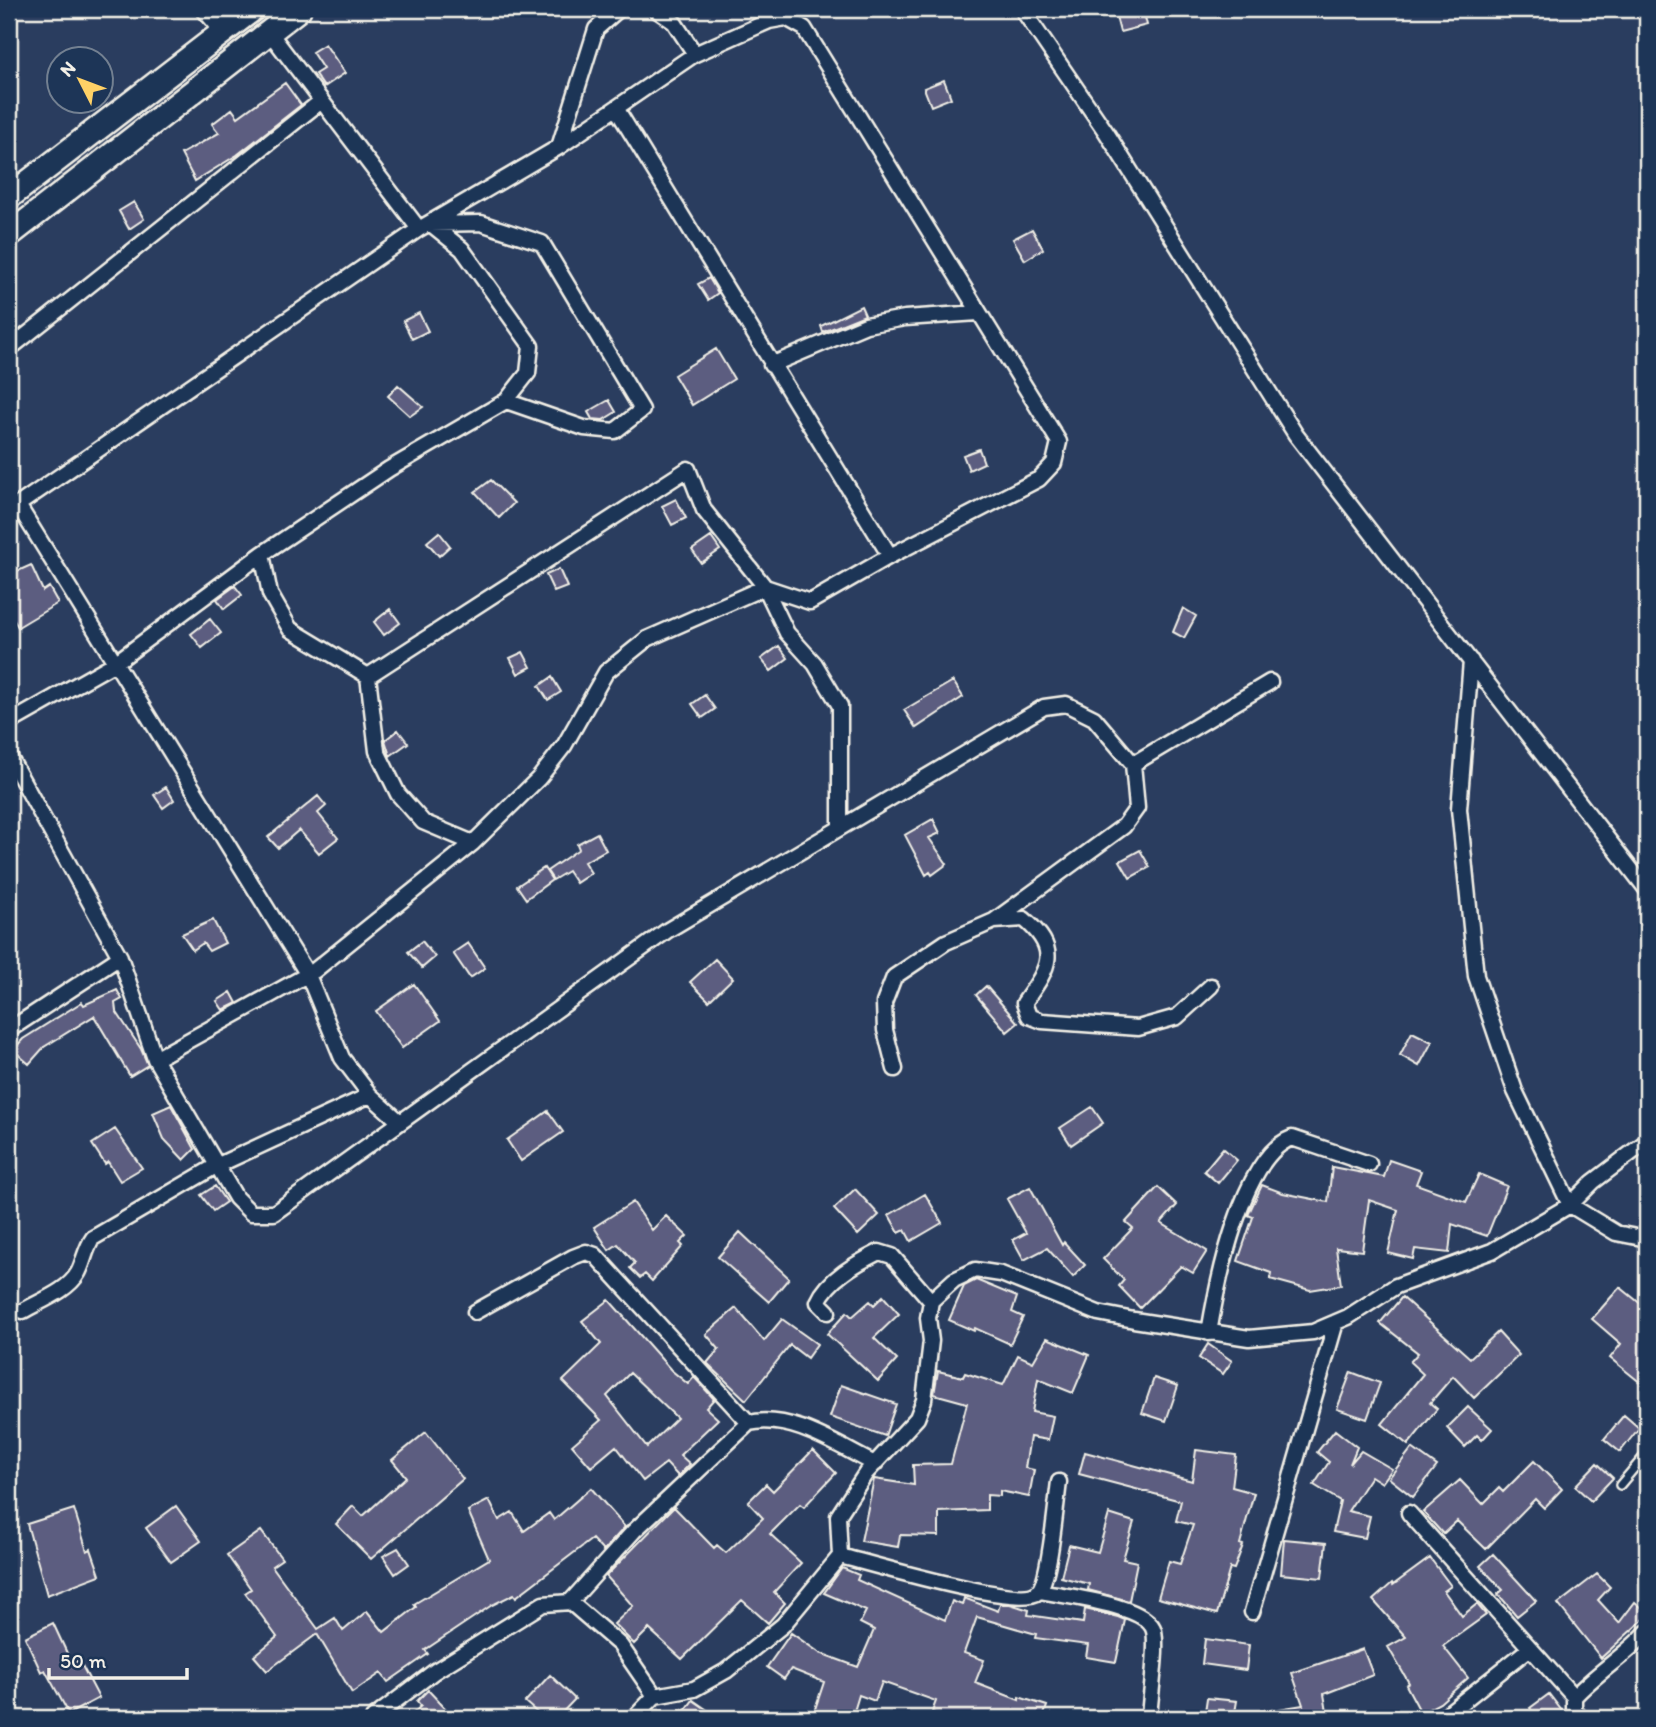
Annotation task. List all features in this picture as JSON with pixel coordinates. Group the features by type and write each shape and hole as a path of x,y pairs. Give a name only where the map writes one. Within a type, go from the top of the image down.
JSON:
{"main road":[{"path":"9,197 220,28 253,9"},
{"path":"9,235 299,9"}],"street":[{"path":"203,9 220,28 234,9"},
{"path":"559,147 596,29 619,9"},
{"path":"655,9 674,22 695,54"},
{"path":"1022,9 1106,132 1296,435 1647,890"},
{"path":"155,1059 308,975 473,843 539,778 564,746 606,672 647,639 765,587 810,602 890,556 1040,479 1054,463 1059,442 804,28 786,18 769,20 695,54 559,147 425,226 13,508 115,663 308,975 342,1058 370,1096 400,1122"},
{"path":"9,723 115,663 262,554 389,469 506,401 528,373 531,346 462,249 425,226 320,102 270,33"},
{"path":"9,349 320,102"},
{"path":"616,108 890,556"},
{"path":"425,226 481,223 542,243 642,410 615,431 584,428 506,401"},
{"path":"771,365 866,325 905,318 978,313"},
{"path":"368,676 688,469 704,510 765,587 787,633 815,664 840,706 840,826"},
{"path":"262,554 270,594 290,629 368,676"},
{"path":"1471,662 1459,809 1476,975 1516,1091 1570,1205 1616,1233 1647,1239"},
{"path":"368,676 377,751 398,794 422,822 473,843"},
{"path":"1133,764 1270,682"},
{"path":"9,756 120,957 155,1059 216,1166 236,1198 251,1213 274,1213 668,930 840,826 1044,707 1066,704 1094,718 1133,764 1137,808 1124,826 995,921 946,942 894,977 884,1003 885,1030 895,1069"},
{"path":"995,921 1024,919 1040,933 1048,950 1048,967 1024,1003 1029,1016 1042,1021 1138,1028 1177,1017 1211,986"},
{"path":"9,1030 120,957"},
{"path":"23,1311 69,1284 78,1273 85,1249 93,1238 216,1166 370,1096"},
{"path":"1209,1332 1219,1273 1239,1210 1268,1156 1280,1142 1292,1138 1369,1164"},
{"path":"634,1718 655,1696 694,1689 726,1671 783,1625 840,1556 838,1516 875,1464 917,1418 924,1400 931,1341 928,1318 932,1301 954,1280 975,1270 1001,1273 1098,1313 1249,1338 1313,1332 1336,1322 1396,1286 1492,1251 1570,1205 1592,1181 1647,1141"},
{"path":"474,1312 573,1256 586,1252 595,1255 749,1423"},
{"path":"828,1312 818,1302 823,1290 861,1261 879,1252 892,1255 932,1301"},
{"path":"1252,1612 1336,1322"},
{"path":"373,1718 435,1671 543,1604 570,1602 634,1531 749,1423 764,1420 808,1431 875,1464"},
{"path":"840,1556 1001,1597 1031,1597 1040,1591 1048,1565 1059,1482"},
{"path":"1409,1513 1574,1697"},
{"path":"1040,1591 1122,1608 1145,1617 1154,1630 1149,1718"},
{"path":"570,1602 620,1645 655,1696"},
{"path":"1581,1718 1574,1710 1574,1697 1590,1679 1629,1651 1647,1632"},
{"path":"1442,1718 1530,1648"}],"lane":[{"path":"1620,1485 1647,1452"}],"building":[{"path":"1114,9 1143,9 1147,25 1120,32"},
{"path":"325,44 345,73 324,87 315,74 323,69 312,52"},
{"path":"944,80 951,98 931,106 924,88"},
{"path":"285,83 301,105 237,155 195,181 181,154 219,133 212,124 232,109 238,117"},
{"path":"134,202 144,219 129,229 119,211"},
{"path":"1032,229 1043,249 1025,260 1013,239"},
{"path":"709,278 718,293 708,300 698,284"},
{"path":"861,306 865,315 823,332 821,326"},
{"path":"419,313 428,331 412,339 403,321"},
{"path":"716,349 734,379 692,405 674,375"},
{"path":"398,385 423,407 410,416 388,396"},
{"path":"609,400 616,412 603,420 592,419 588,412"},
{"path":"979,449 984,463 969,470 963,455"},
{"path":"491,480 514,503 499,518 475,492"},
{"path":"676,499 686,518 672,525 662,506"},
{"path":"439,532 450,546 439,556 427,542"},
{"path":"711,537 720,550 701,563 692,550"},
{"path":"31,565 43,591 49,587 58,603 18,627 9,612 9,575"},
{"path":"559,569 567,587 554,592 546,575"},
{"path":"235,586 242,595 224,609 217,599"},
{"path":"1183,608 1196,616 1184,638 1173,632"},
{"path":"390,609 400,623 384,635 374,622"},
{"path":"210,619 221,633 202,648 191,634"},
{"path":"779,646 788,658 771,671 761,659"},
{"path":"523,652 531,667 518,674 510,658"},
{"path":"552,677 561,692 548,700 539,686"},
{"path":"953,681 963,697 916,728 904,710"},
{"path":"705,695 715,709 702,718 692,704"},
{"path":"398,730 408,743 390,756 385,740"},
{"path":"166,787 174,800 163,808 154,795"},
{"path":"318,796 326,806 318,813 338,838 319,853 299,830 278,848 268,837"},
{"path":"933,819 940,833 929,838 947,864 932,875 930,872 926,875 905,835"},
{"path":"597,833 606,850 584,862 591,873 576,883 568,871 553,880 547,871 579,849 577,844"},
{"path":"1140,850 1150,867 1130,878 1120,861"},
{"path":"544,868 552,880 526,899 517,886"},
{"path":"213,920 225,943 209,951 203,943 193,950 182,934"},
{"path":"422,941 435,957 422,968 408,952"},
{"path":"468,943 485,968 470,978 453,953"},
{"path":"715,959 733,978 709,1001 690,982"},
{"path":"414,984 440,1021 402,1048 376,1011"},
{"path":"986,986 1018,1023 1007,1032 976,995"},
{"path":"117,990 122,999 115,1003 116,1011 141,1049 148,1065 130,1076 94,1016 44,1047 29,1064 13,1050 23,1039 82,1002 84,1005"},
{"path":"231,992 237,1003 223,1010 217,1001"},
{"path":"1412,1032 1432,1042 1419,1066 1400,1055"},
{"path":"171,1105 195,1149 184,1160 164,1139 153,1113"},
{"path":"1092,1107 1103,1123 1071,1145 1060,1128"},
{"path":"548,1111 563,1132 521,1161 507,1140"},
{"path":"115,1129 142,1168 120,1181 92,1144"},
{"path":"1223,1148 1237,1160 1218,1183 1204,1171"},
{"path":"1389,1160 1421,1171 1416,1184 1466,1202 1479,1174 1507,1186 1487,1236 1452,1224 1449,1253 1415,1249 1413,1259 1388,1253 1398,1210 1369,1200 1362,1251 1336,1248 1341,1285 1310,1290 1270,1279 1271,1273 1238,1261 1253,1217 1248,1215 1262,1185 1283,1193 1328,1202 1332,1167 1384,1177"},
{"path":"215,1186 226,1202 213,1211 201,1195"},
{"path":"1030,1187 1062,1245 1064,1242 1085,1265 1073,1277 1047,1248 1024,1260 1013,1240 1026,1233 1007,1199"},
{"path":"1158,1187 1177,1205 1161,1223 1207,1251 1193,1273 1181,1266 1140,1308 1119,1286 1124,1280 1103,1259 1133,1228 1126,1222"},
{"path":"855,1189 879,1215 858,1235 834,1209"},
{"path":"925,1194 942,1223 911,1241 905,1230 899,1233 889,1215"},
{"path":"633,1202 652,1230 666,1216 687,1236 680,1243 683,1246 652,1281 645,1274 640,1278 630,1268 635,1263 618,1244 609,1250 594,1227"},
{"path":"740,1232 789,1278 769,1302 718,1257"},
{"path":"976,1280 1017,1297 1012,1312 1023,1317 1010,1344 949,1320 964,1286"},
{"path":"1620,1287 1647,1309 1647,1388 1610,1358 1621,1344 1592,1319"},
{"path":"883,1296 899,1314 874,1338 897,1360 878,1381 827,1334 847,1312 852,1317 870,1301 874,1305"},
{"path":"1402,1297 1470,1358 1498,1332 1519,1355 1474,1398 1453,1376 1430,1403 1437,1409 1408,1445 1382,1424 1423,1374 1410,1362 1418,1353 1380,1323"},
{"path":"609,1300 671,1370 688,1384 694,1377 714,1399 706,1408 718,1419 680,1455 690,1464 678,1476 666,1463 643,1481 616,1446 591,1467 572,1445 601,1420 563,1381 601,1344 582,1321","holes":["630,1373 677,1418 647,1447 607,1396"]},
{"path":"736,1308 764,1341 782,1319 817,1344 807,1358 790,1345 746,1400 707,1363 719,1349 706,1334"},
{"path":"1047,1338 1089,1355 1073,1393 1038,1379 1032,1412 1053,1416 1048,1440 1030,1437 1025,1468 1034,1470 1029,1497 1000,1491 1000,1496 987,1495 987,1510 939,1512 939,1536 900,1535 898,1547 861,1541 874,1479 914,1485 913,1465 951,1464 967,1403 934,1394 938,1371 963,1377 965,1373 1003,1385 1018,1355 1033,1362"},
{"path":"1208,1344 1232,1361 1223,1374 1199,1358"},
{"path":"1351,1372 1380,1383 1367,1419 1337,1409"},
{"path":"1154,1378 1178,1386 1166,1421 1142,1413"},
{"path":"841,1385 896,1404 885,1436 830,1417"},
{"path":"1468,1407 1492,1429 1482,1440 1477,1435 1465,1447 1447,1428"},
{"path":"1624,1415 1639,1428 1620,1452 1604,1439"},
{"path":"1335,1430 1357,1447 1350,1464 1361,1451 1392,1469 1382,1483 1371,1476 1348,1511 1370,1516 1365,1538 1333,1532 1340,1501 1314,1485 1329,1462 1317,1452"},
{"path":"426,1432 463,1479 371,1559 336,1524 353,1506 363,1516 406,1477 392,1460"},
{"path":"1412,1448 1437,1466 1413,1497 1389,1478"},
{"path":"813,1450 836,1473 804,1507 800,1504 770,1534 801,1563 774,1592 785,1603 768,1623 742,1600 682,1659 649,1629 634,1644 614,1624 633,1606 606,1576 674,1507 714,1548 717,1545 726,1553 763,1518 748,1502 766,1484 773,1491"},
{"path":"1196,1450 1236,1455 1232,1487 1254,1493 1240,1544 1243,1545 1234,1569 1230,1568 1217,1614 1158,1598 1169,1561 1180,1564 1193,1525 1176,1521 1181,1501 1079,1474 1085,1452 1192,1481"},
{"path":"1534,1461 1562,1489 1544,1508 1535,1499 1486,1549 1457,1521 1443,1534 1423,1512 1460,1480 1483,1504 1499,1488 1503,1492"},
{"path":"1597,1463 1613,1478 1591,1501 1575,1486"},
{"path":"591,1488 625,1527 603,1551 592,1539 516,1597 514,1594 492,1605 425,1650 428,1654 388,1682 381,1673 352,1693 317,1634 267,1671 254,1656 277,1637 245,1593 251,1589 227,1555 261,1531 282,1559 272,1566 318,1629 335,1618 343,1631 367,1611 384,1632 416,1607 414,1604 489,1559 468,1511 489,1500 499,1520 512,1512 524,1531 549,1513 554,1520"},
{"path":"176,1506 201,1541 171,1562 146,1528"},
{"path":"74,1509 87,1551 91,1549 100,1575 47,1595 27,1524"},
{"path":"1109,1514 1134,1522 1123,1559 1137,1562 1129,1601 1088,1590 1089,1584 1061,1577 1069,1545 1098,1552"},
{"path":"1284,1539 1326,1543 1322,1578 1281,1574"},
{"path":"398,1548 409,1564 395,1574 383,1556"},
{"path":"1493,1554 1536,1601 1517,1616 1498,1594 1503,1590 1480,1566"},
{"path":"1430,1558 1451,1586 1444,1591 1462,1616 1477,1604 1486,1615 1443,1646 1468,1678 1440,1703 1421,1713 1406,1685 1409,1683 1388,1647 1406,1637 1373,1600 1392,1583 1393,1585"},
{"path":"842,1568 859,1575 857,1580 945,1620 952,1601 962,1605 964,1598 998,1611 1000,1604 1010,1604 1029,1610 1028,1615 1083,1623 1085,1609 1118,1617 1125,1620 1116,1662 1086,1657 1088,1645 1035,1638 1036,1634 977,1617 964,1653 984,1660 975,1683 1019,1700 1019,1697 1047,1706 1043,1718 951,1718 932,1712 936,1701 882,1682 875,1701 859,1695 852,1718 812,1718 824,1682 791,1669 784,1679 767,1667 791,1633 820,1653 858,1667 874,1630 860,1623 866,1611 824,1593"},
{"path":"1597,1574 1610,1587 1598,1600 1619,1623 1635,1602 1647,1612 1647,1616 1601,1658 1558,1604"},
{"path":"53,1623 72,1664 79,1660 99,1698 69,1714 45,1670 41,1672 25,1637"},
{"path":"1205,1639 1249,1645 1246,1670 1202,1664"},
{"path":"1363,1649 1373,1675 1324,1694 1328,1718 1273,1718 1272,1710 1303,1705 1292,1673"},
{"path":"550,1675 575,1699 557,1718 543,1718 525,1702"},
{"path":"428,1690 455,1718 408,1718 421,1706 417,1701"},
{"path":"1549,1694 1562,1711 1551,1718 1537,1718 1530,1708"},
{"path":"1207,1698 1237,1701 1234,1718 1204,1718"},
{"path":"693,1700 719,1718 680,1718"}]}
